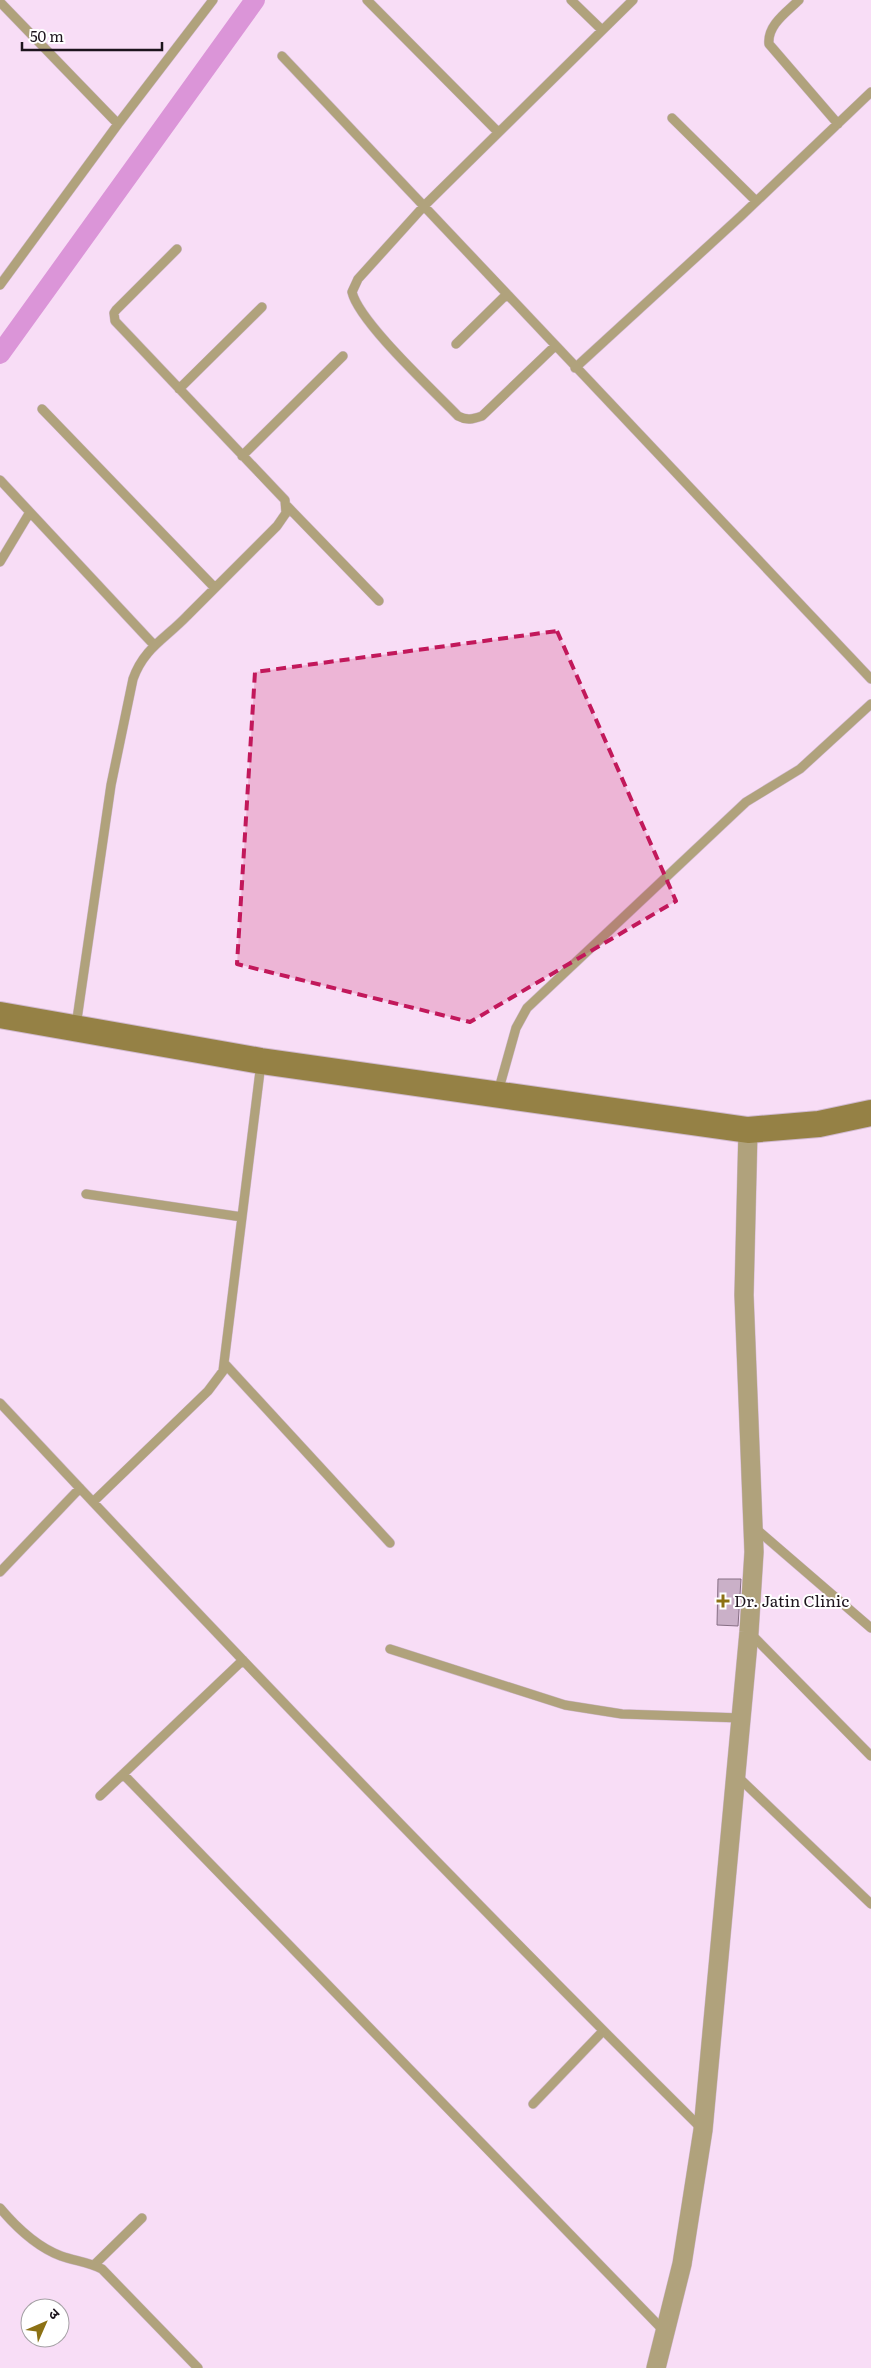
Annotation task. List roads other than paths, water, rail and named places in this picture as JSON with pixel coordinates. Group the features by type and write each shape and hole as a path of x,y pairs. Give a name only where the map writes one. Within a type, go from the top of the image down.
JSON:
{"street":[{"path":"0,1015 261,1061 748,1130 819,1124 871,1113"},
{"path":"656,2368 682,2264 703,2130 749,1632 754,1552 744,1295 748,1130"}],"lane":[{"path":"0,285 118,124 213,0"},
{"path":"367,0 498,132"},
{"path":"571,0 602,30"},
{"path":"555,346 482,416 464,419 458,416 376,330 357,307 352,292 358,279 424,206 633,0"},
{"path":"799,0 772,27 769,38 770,44 838,124"},
{"path":"0,2 118,124"},
{"path":"282,56 871,679"},
{"path":"575,368 871,92"},
{"path":"672,118 756,201"},
{"path":"177,249 116,310 114,318 118,325 284,500 287,506 380,601"},
{"path":"456,344 507,294"},
{"path":"179,389 262,306"},
{"path":"242,456 343,356"},
{"path":"42,409 215,588"},
{"path":"0,480 154,645"},
{"path":"76,1028 111,785 132,679 137,667 154,645 185,619 283,520 287,506"},
{"path":"0,562 30,512"},
{"path":"498,1094 516,1028 527,1008 746,802 800,769 871,704"},
{"path":"94,1502 208,1391 220,1377 225,1364 261,1061"},
{"path":"86,1194 242,1217"},
{"path":"225,1364 390,1543"},
{"path":"0,1403 243,1660 603,2031 703,2130"},
{"path":"0,1572 80,1488"},
{"path":"753,1526 871,1628"},
{"path":"749,1632 871,1756"},
{"path":"390,1649 565,1705 622,1714 741,1718"},
{"path":"100,1796 243,1660"},
{"path":"123,1774 666,2332"},
{"path":"735,1774 871,1904"},
{"path":"533,2104 603,2031"},
{"path":"0,2208 23,2232 44,2247 61,2256 94,2265 119,2285 198,2368"},
{"path":"94,2265 142,2218"}],"waterway":[{"path":"0,354 255,0"}],"place":[{"name":"Dr. Jatin Clinic","path":"723,1601"}]}
